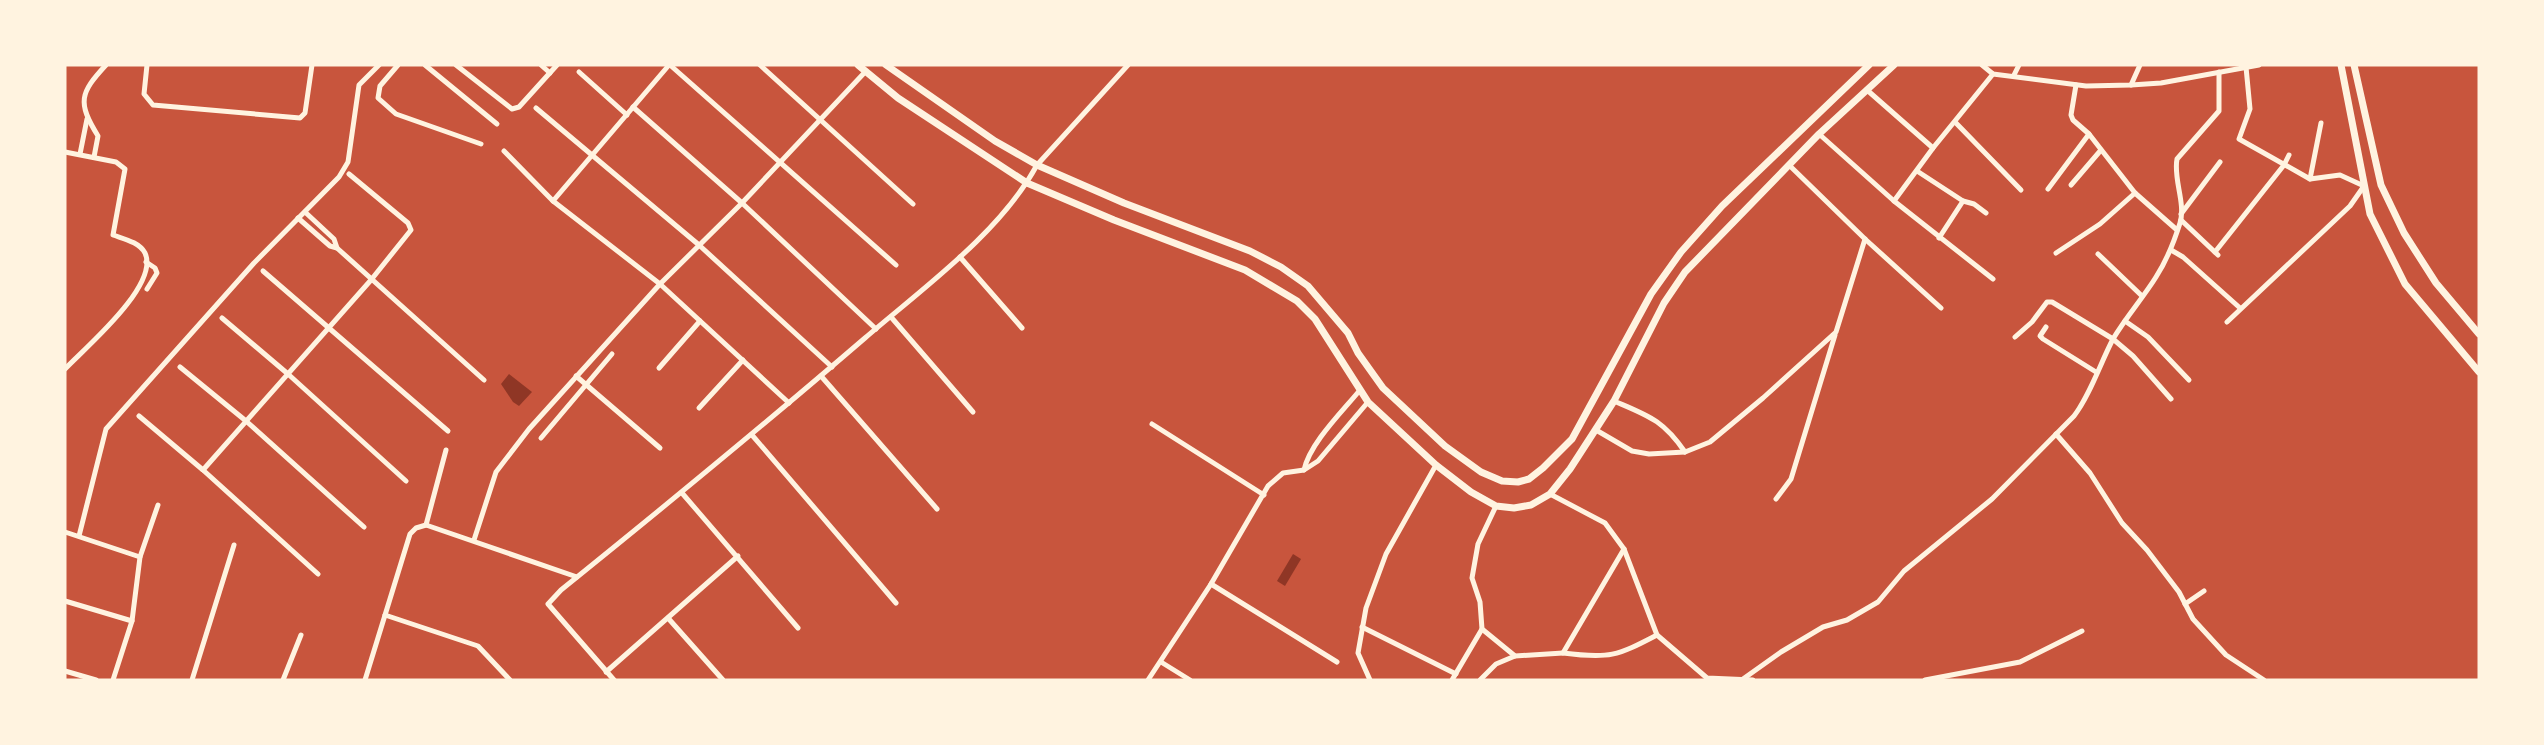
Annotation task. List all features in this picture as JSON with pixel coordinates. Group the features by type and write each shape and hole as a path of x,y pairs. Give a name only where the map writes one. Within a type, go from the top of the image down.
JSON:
{"main road":[{"path":"858,65 898,98 1027,183 1114,220 1245,270 1297,301 1315,319 1368,402 1436,466 1496,506 1521,508 1550,494 1596,430 1614,401 1664,303 1685,272 1746,206 1894,65"},
{"path":"886,65 995,141 1037,165 1250,251 1281,267 1308,286 1349,333 1358,353 1383,388 1445,446 1481,472 1502,481 1518,482 1529,479 1572,439 1651,294 1681,252 1722,206 1869,65"},
{"path":"2341,65 2371,214 2405,284 2479,372"},
{"path":"2354,65 2381,185 2403,233 2436,284 2479,334"},
{"path":"1651,294 1664,303"}],"street":[{"path":"94,157 99,136 88,120 83,98 88,85 106,65"},
{"path":"147,65 144,94 153,105 300,118 305,113 312,65"},
{"path":"79,536 106,429 254,263 339,177 348,162 359,85 379,65"},
{"path":"398,65 380,86 378,98 396,114 481,144"},
{"path":"425,65 497,124"},
{"path":"456,65 512,109 519,107 557,65"},
{"path":"541,65 550,73"},
{"path":"553,201 669,65 895,265"},
{"path":"760,65 913,204"},
{"path":"614,680 548,604 960,257 1027,183 1037,165 1128,65"},
{"path":"1982,65 1993,74 2076,85 2161,83 2259,65"},
{"path":"2014,75 2019,65"},
{"path":"2131,85 2140,65"},
{"path":"2227,323 2342,214 2364,186 2340,175 2310,179 2239,139 2250,109 2246,67"},
{"path":"474,540 496,472 529,429 660,284 781,163 866,71"},
{"path":"579,72 627,115"},
{"path":"2219,72 2219,111 2177,159 2181,218 2217,253 2289,155"},
{"path":"1894,201 1993,74"},
{"path":"2076,85 2071,115 2135,193 2177,230"},
{"path":"1867,90 1933,148"},
{"path":"633,107 742,202 876,329"},
{"path":"536,108 699,244 832,367"},
{"path":"80,154 88,120"},
{"path":"1955,122 2021,190"},
{"path":"2310,179 2320,123"},
{"path":"1819,134 1894,201 1993,279"},
{"path":"2048,189 2089,134"},
{"path":"2071,185 2101,150"},
{"path":"504,151 553,201 660,284 789,403"},
{"path":"65,152 116,162 125,169 113,235 136,244 143,251 146,262 145,272 132,299 65,369"},
{"path":"1743,679 1823,628 1847,620 1878,602 1904,571 1992,499 2056,435 2083,404 2113,340 2171,250 2181,218 2220,162"},
{"path":"1789,165 1941,308"},
{"path":"1917,171 1963,201 1974,204 1986,214"},
{"path":"203,470 410,233 411,227 349,174"},
{"path":"2056,253 2100,224 2135,193"},
{"path":"1939,237 1963,201"},
{"path":"305,212 334,239 337,248"},
{"path":"298,218 330,246 337,248 484,380"},
{"path":"1776,499 1791,479 1865,239"},
{"path":"2171,250 2183,257 2241,308"},
{"path":"2098,254 2142,296"},
{"path":"960,257 1022,328"},
{"path":"146,262 155,268 157,273 147,289"},
{"path":"263,271 448,431"},
{"path":"2015,337 2049,301 2113,340 2133,356 2171,398"},
{"path":"891,317 973,412"},
{"path":"222,318 406,481"},
{"path":"659,368 700,321"},
{"path":"2125,321 2148,337 2189,380"},
{"path":"2046,327 2040,334 2041,337 2096,372"},
{"path":"1596,430 1632,451 1649,454 1685,452 1710,442 1836,332"},
{"path":"541,438 612,354"},
{"path":"699,408 743,360"},
{"path":"180,367 246,421 364,527"},
{"path":"821,376 937,509"},
{"path":"574,379 660,448"},
{"path":"1304,470 1315,446 1360,390"},
{"path":"1614,401 1649,415 1665,426 1685,452"},
{"path":"1148,680 1211,584 1268,486 1283,473 1304,470 1318,461 1368,402"},
{"path":"139,416 318,574"},
{"path":"1152,424 1264,495"},
{"path":"751,435 896,603"},
{"path":"2056,435 2090,472 2122,523 2179,592 2193,619 2226,655 2264,680"},
{"path":"426,525 446,450"},
{"path":"1370,680 1358,653 1362,627 1382,552 1436,466"},
{"path":"682,493 798,628"},
{"path":"1550,494 1605,523 1624,549 1657,635 1707,679 1754,680"},
{"path":"113,680 132,621 140,557 158,505"},
{"path":"1452,680 1482,628 1480,603 1472,578 1478,544 1496,506"},
{"path":"365,680 410,534 416,528 426,525 577,577"},
{"path":"65,532 140,557"},
{"path":"192,680 234,545"},
{"path":"1563,653 1624,549"},
{"path":"606,672 738,556"},
{"path":"1211,584 1337,662"},
{"path":"2185,604 2204,591"},
{"path":"65,601 132,621"},
{"path":"385,615 478,646 510,680"},
{"path":"668,618 723,680"},
{"path":"1362,627 1456,674"},
{"path":"1482,628 1515,656"},
{"path":"1925,680 2020,662 2082,632"},
{"path":"282,680 301,635"},
{"path":"1480,680 1496,664 1515,656 1563,653 1602,657 1623,653 1657,635"},
{"path":"1161,662 1190,680"},
{"path":"65,671 96,680"}],"shaded area":[{"path":"509,374 532,392 519,406 513,402 501,384"},
{"path":"1293,554 1301,559 1285,586 1277,581"}]}
